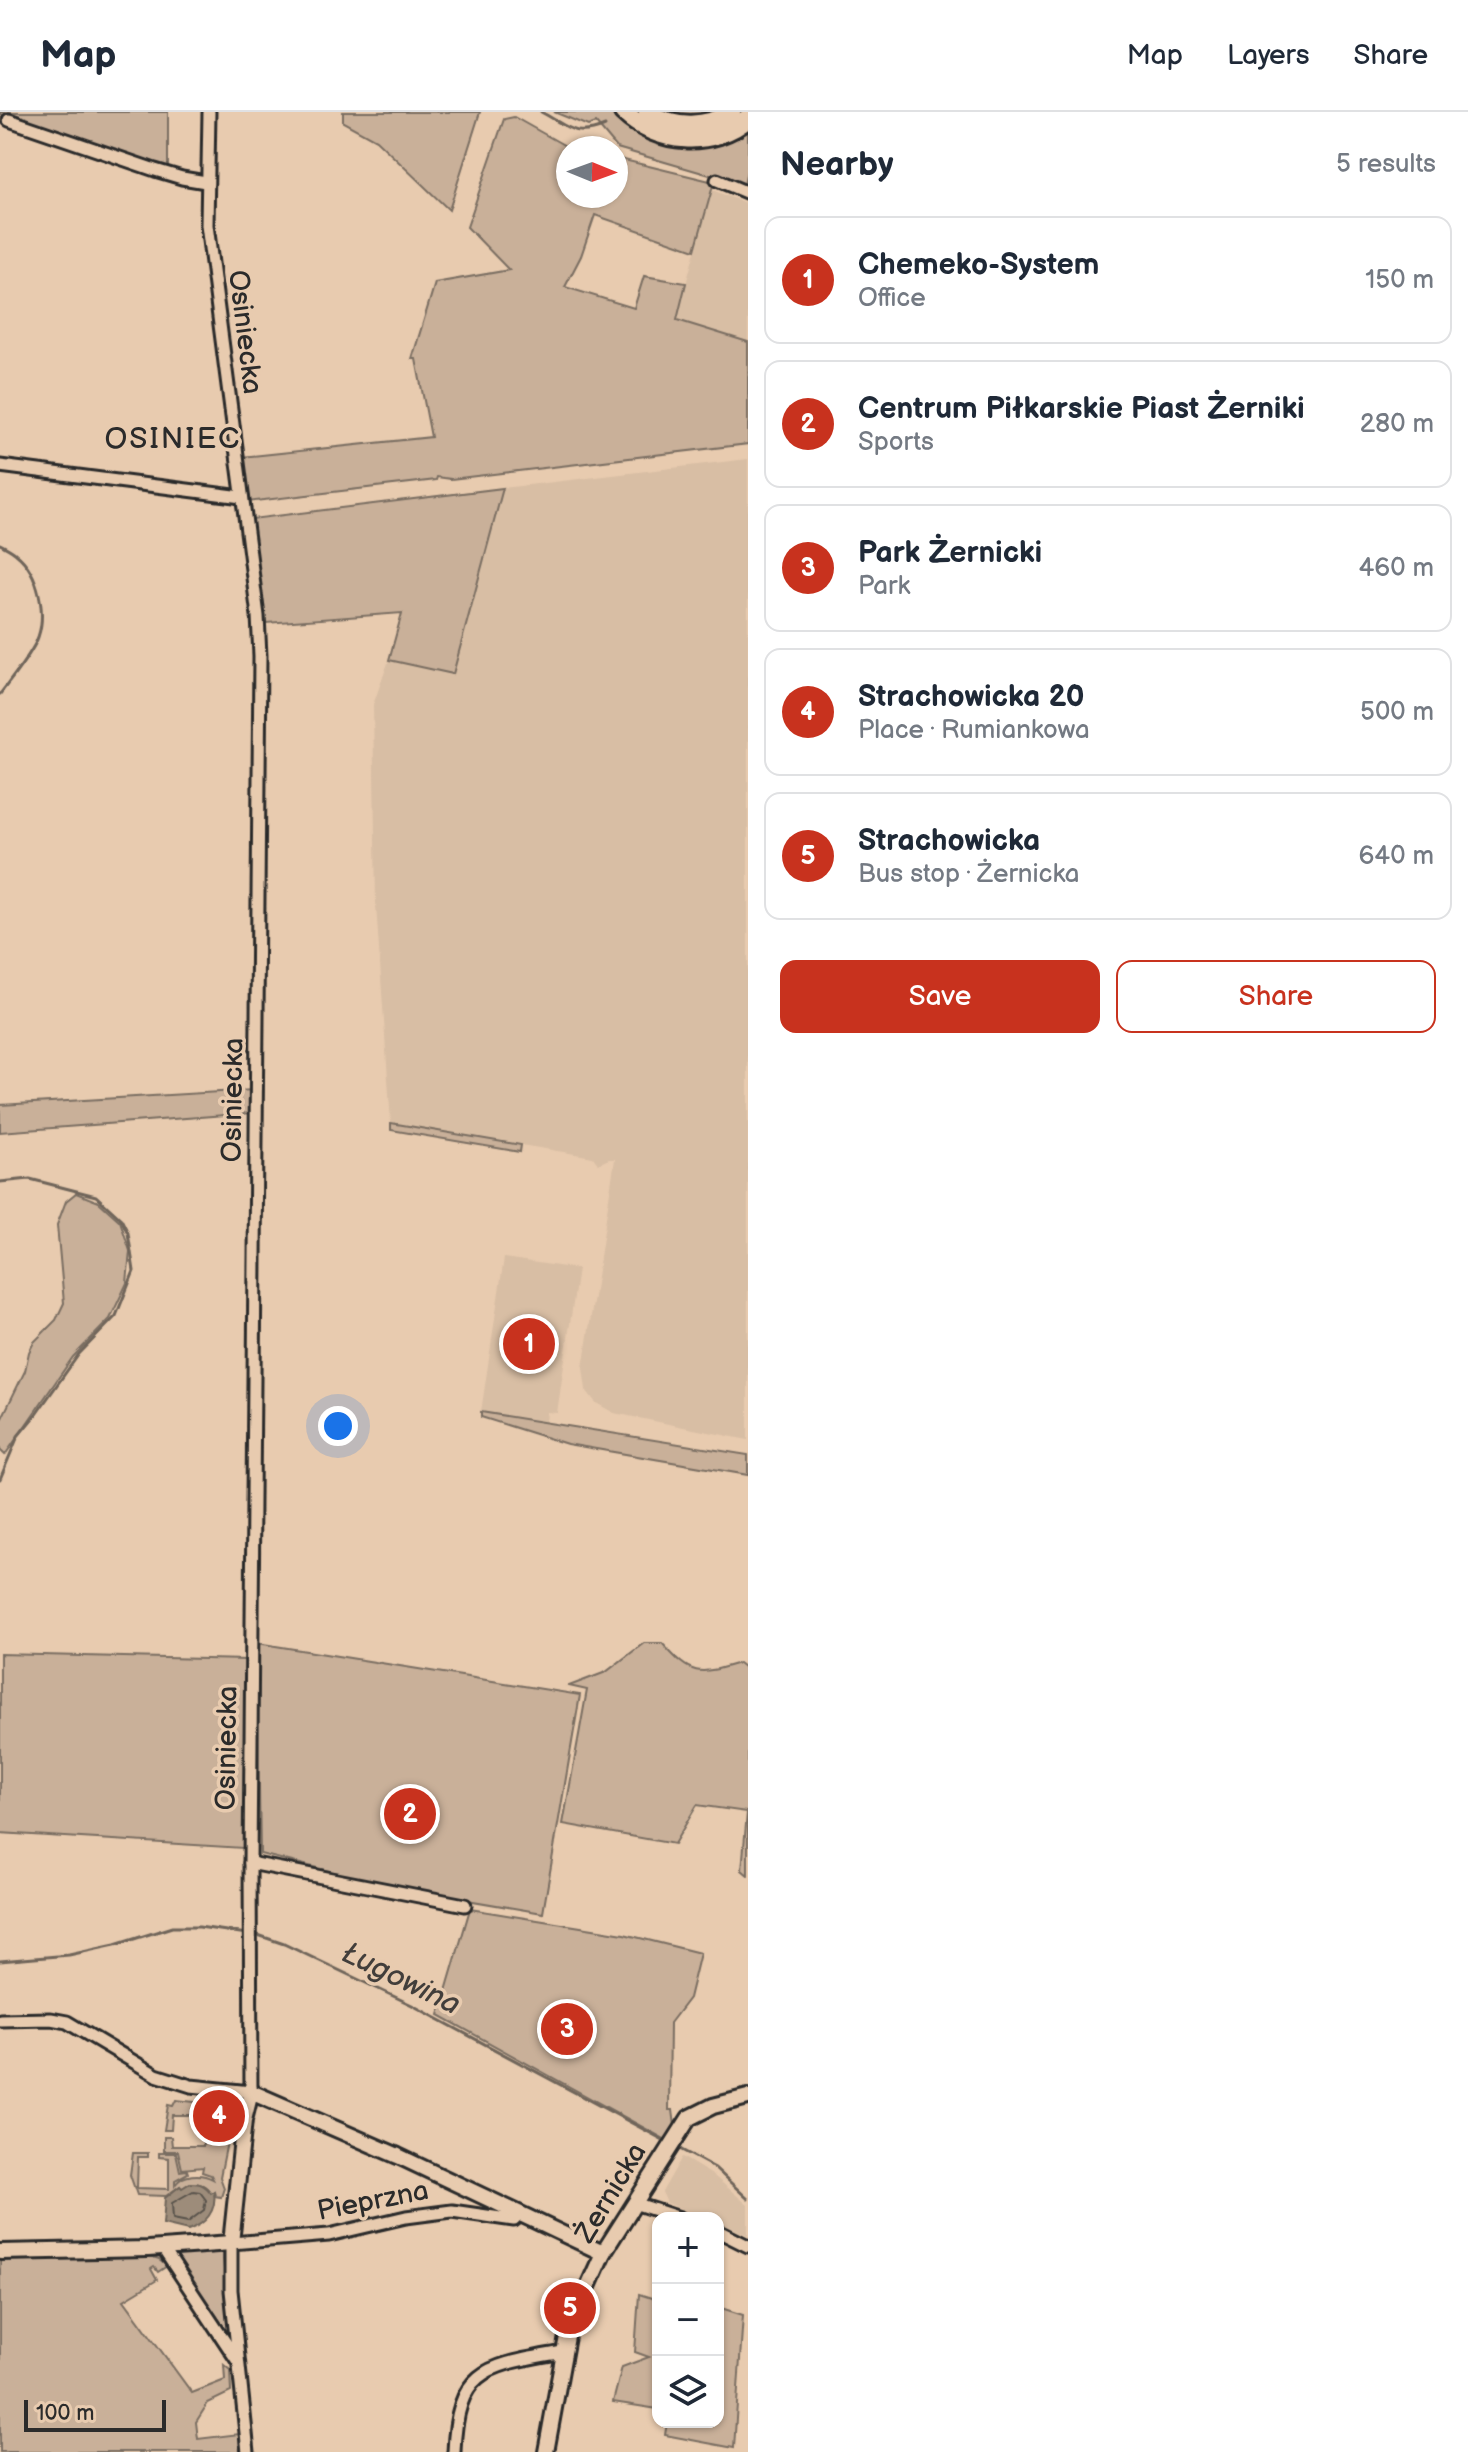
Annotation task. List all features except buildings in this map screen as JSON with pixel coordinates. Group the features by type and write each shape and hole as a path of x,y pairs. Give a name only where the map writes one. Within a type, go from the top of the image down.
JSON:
{"main road":[{"path":"624,112 636,123 681,138 721,134 748,118"},
{"path":"647,112 667,121 689,124 717,120 732,112"}],"street":[{"name":"Osiniecka","path":"209,112 207,225 258,616 261,706 250,1863 251,2092"},
{"path":"9,120 155,170 206,182"},
{"path":"717,180 748,193"},
{"path":"0,466 242,497"},
{"path":"250,1863 465,1905"},
{"path":"0,2020 51,2019 67,2022 156,2075 191,2086 251,2092 270,2098 603,2253"},
{"path":"248,2452 231,2290 231,2243 244,2120 251,2092"},
{"name":"Żernicka","path":"546,2452 568,2331 603,2253 692,2115 748,2097"},
{"path":"634,2203 662,2212"},
{"name":"Pieprzna","path":"231,2243 329,2235 406,2217 452,2211 514,2220 520,2214"},
{"path":"724,2234 748,2246"},
{"path":"0,2252 165,2248 231,2243"},
{"path":"165,2248 237,2360"},
{"path":"454,2452 457,2410 476,2379 499,2367 563,2352"}],"shaded area":[{"path":"168,112 168,169 0,114"},
{"path":"343,112 480,112 449,210 376,140 343,122"},
{"path":"554,112 613,112 620,119 748,128 748,166 744,185 628,151 628,136 607,136 596,123 588,126"},
{"path":"514,117 556,141 556,208 628,208 628,161 714,182 695,250 595,215 581,256 565,287 634,308 644,276 686,283 677,320 748,342 748,444 451,479 437,477 436,480 247,502 242,457 431,437 416,359 412,359 435,283 509,270 467,227 504,119"},
{"path":"712,190 748,204 748,342 676,320"},
{"path":"748,459 748,1440 614,1413 596,1403 586,1390 583,1368 615,1159 598,1164 593,1157 391,1123 376,905 373,705 389,660 453,674 503,488"},
{"path":"503,488 453,674 389,660 402,613 266,623 251,519"},
{"path":"253,1090 252,1113 0,1132 0,1105"},
{"path":"391,1123 521,1145 520,1152 391,1130"},
{"path":"76,1193 99,1202 120,1221 130,1251 127,1283 110,1319 73,1357 5,1455 0,1450 0,1422 25,1371 34,1342 56,1320 64,1303 57,1225 66,1201"},
{"path":"504,1258 578,1269 557,1413 547,1412 546,1422 481,1412"},
{"path":"481,1412 748,1455 748,1475 567,1444 481,1417"},
{"path":"257,1643 580,1695 543,1913 403,1889 260,1854"},
{"path":"644,1643 662,1643 681,1662 696,1670 714,1670 739,1663 748,1670 748,1875 742,1870 747,1812 697,1805 674,1844 563,1824 587,1690 569,1686 606,1672"},
{"path":"0,1654 247,1660 243,1848 0,1833"},
{"path":"470,1909 624,1934 700,1953 689,1998 670,2023 669,2110 673,2110 675,2126 666,2140 439,2015"},
{"path":"176,2100 222,2105 230,2127 220,2177 224,2188 221,2197 198,2184 182,2189 180,2186 166,2196 137,2195 130,2175 133,2153 148,2153 148,2157 138,2157 137,2188 169,2189 169,2158 159,2157 159,2153 176,2153 180,2171 187,2170 188,2173 175,2180 175,2185 182,2178 192,2175 213,2179 202,2172 203,2167 182,2169 178,2151 164,2151 164,2137 171,2137 172,2146 203,2146 203,2115 172,2115 171,2130 164,2130 168,2105 173,2106"},
{"path":"682,2157 714,2176 748,2205 748,2235 724,2225 724,2212 690,2212 667,2203 662,2192"},
{"path":"222,2250 231,2338 227,2340 177,2262 177,2255"},
{"path":"140,2254 167,2266 158,2272 154,2267 151,2269 157,2280 124,2300 192,2393 225,2380 224,2365 230,2370 231,2392 208,2403 196,2422 198,2439 239,2434 240,2452 0,2452 0,2256"},
{"path":"639,2294 652,2298 652,2408 613,2402 622,2367 649,2357 635,2352"},
{"path":"724,2309 743,2315 734,2448 665,2435 666,2428 724,2428"}],"water":[{"path":"190,2183 202,2185 211,2193 214,2191 214,2205 209,2216 188,2230 163,2224 165,2198 180,2186 182,2188"}],"waterway":[{"path":"541,112 578,131 605,126"},
{"path":"0,544 16,554 31,572 41,607 40,631 36,642 0,694"},
{"name":"Ługowina","path":"0,1182 30,1179 96,1196 121,1219 128,1233 134,1271 116,1316 79,1354 18,1436 0,1479"},
{"name":"Ługowina","path":"0,1961 69,1955 115,1945 172,1927 199,1927 247,1934"},
{"name":"Ługowina","path":"255,1934 284,1944 412,2005 669,2143"},
{"name":"Ługowina","path":"676,2147 715,2168 748,2199"}],"place":[{"name":"Chemeko-System","path":"529,1344"},
{"name":"Centrum Piłkarskie Piast Żerniki","path":"410,1814"},
{"name":"Park Żernicki","path":"567,2029"},
{"name":"Strachowicka 20","path":"219,2116"},
{"name":"Strachowicka","path":"570,2308"}],"district":[{"name":"OSINIEC","path":"173,439"}]}
